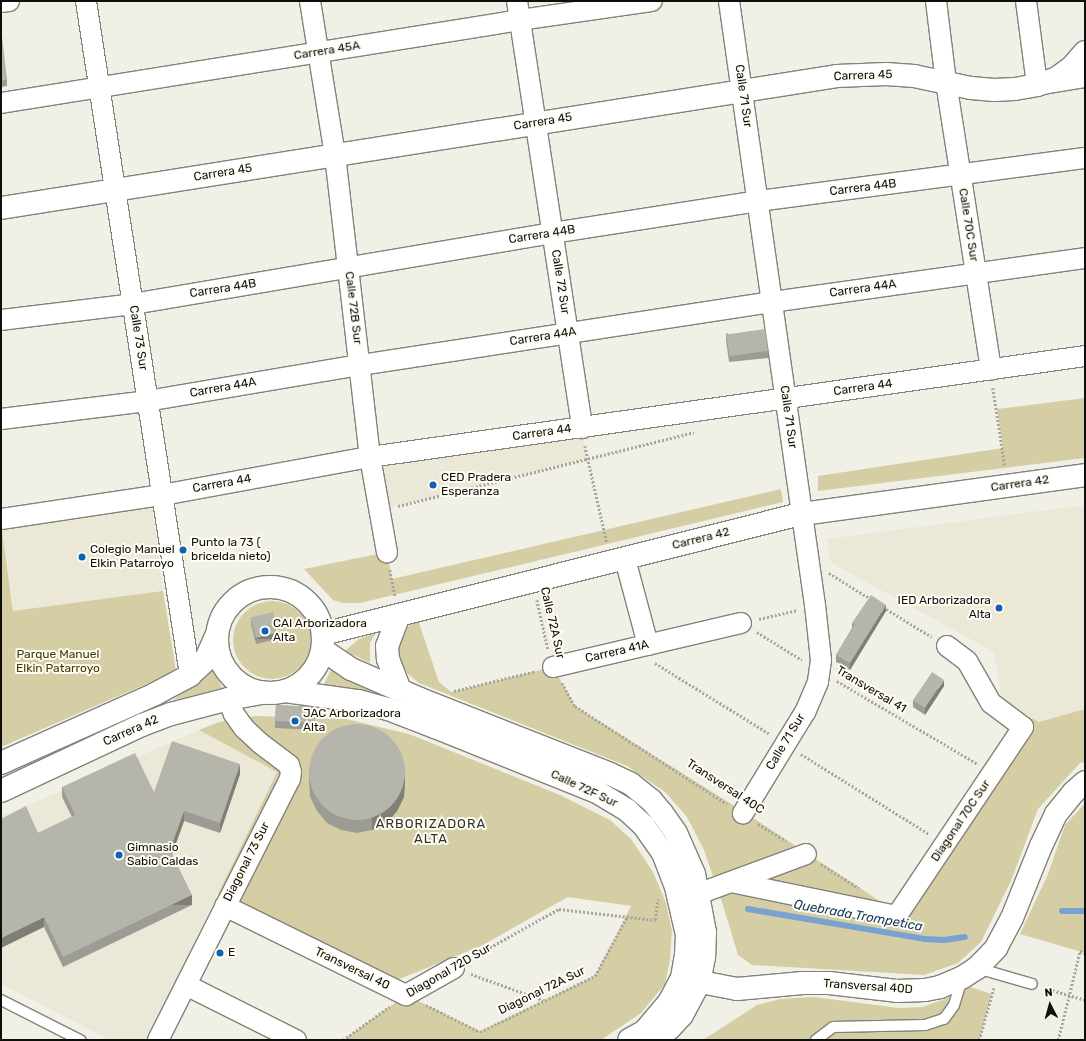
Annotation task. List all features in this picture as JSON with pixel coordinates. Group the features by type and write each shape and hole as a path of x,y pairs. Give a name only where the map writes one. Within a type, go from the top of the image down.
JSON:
{"street":[{"path":"1,2 9,1"},
{"name":"Calle 73 Sur","path":"86,1 190,675"},
{"name":"Calle 72B Sur","path":"310,1 317,53 335,155 370,458 387,552"},
{"name":"Carrera 45A","path":"1,103 317,53 518,10 652,1"},
{"name":"Calle 71 Sur","path":"729,1 820,644 820,670 818,682 805,712 743,813"},
{"name":"Calle 70C Sur","path":"936,1 946,82 991,369"},
{"path":"1026,1 1037,85 1057,78 1071,68 1085,52"},
{"name":"Calle 72 Sur","path":"518,10 582,428"},
{"name":"Carrera 45","path":"1,208 837,76 886,74 946,82 971,88 994,90 1085,77"},
{"name":"Carrera 44B","path":"1,320 132,304 552,233 758,201 1085,158"},
{"name":"Carrera 44A","path":"1,419 148,401 360,365 772,302 1085,258"},
{"name":"Carrera 44","path":"1,519 162,495 370,458 1085,356"},
{"name":"Carrera 42","path":"323,642 399,615 802,514 1085,475"},
{"path":"618,560 648,645"},
{"path":"259,588 276,588 292,592 306,601 316,614 323,642 319,662 310,675 299,685 277,692 255,691 242,685 230,675 222,663 218,649 217,634 222,618 231,605 240,598 259,588"},
{"path":"399,615 387,646 388,660 400,690"},
{"name":"Carrera 41A","path":"552,668 741,623"},
{"name":"Carrera 42","path":"1,763 155,694 190,675 205,662 217,634"},
{"name":"Calle 72F Sur","path":"323,642 344,665 400,690 610,774 631,784 651,800 676,833 694,874 705,932 704,957 690,981 670,1001 657,1019 645,1031 629,1040"},
{"name":"Diagonal 70C Sur","path":"730,882 898,914 1023,727 990,703 967,661 947,646"},
{"name":"Carrera 42","path":"1,791 157,719 228,699 277,692"},
{"name":"Calle 72F Sur","path":"277,692 358,701 388,709 597,792 628,810 644,826 658,844 668,864 676,887 687,935 686,954 690,981 682,1015 655,1040"},
{"name":"Diagonal 73 Sur","path":"158,1040 290,779 291,772 289,765 260,743 244,728 234,714 228,699"},
{"name":"Transversal 40D","path":"690,981 737,989 803,983 829,984 897,991 925,990 940,987 970,972 996,948 1006,932 1056,814 1074,792 1085,782"},
{"path":"698,894 806,854"},
{"name":"Transversal 40","path":"225,906 406,995"},
{"name":"Diagonal 72D Sur","path":"406,995 454,968"},
{"path":"186,985 296,1040"}],"lane":[{"path":"816,1040 833,1027 925,1025 944,1019 954,1005 970,972 998,974 1032,984"},
{"path":"1,1000 80,1040"}],"path":[{"path":"991,369 1003,448"},
{"path":"582,428 587,458 618,560"},
{"path":"380,510 695,432"},
{"path":"387,552 399,615"},
{"path":"808,560 874,601"},
{"name":"Calle 72A Sur","path":"533,582 552,668"},
{"path":"741,623 815,605"},
{"path":"881,605 947,646"},
{"name":"Transversal 41","path":"741,623 993,773"},
{"path":"451,692 552,668"},
{"name":"Transversal 40C","path":"552,668 575,706 865,892"},
{"path":"627,917 655,920 658,898"},
{"name":"Diagonal 72D Sur","path":"454,968 559,909 627,917"},
{"name":"Diagonal 72A Sur","path":"406,995 480,1032 595,976 627,917"},
{"path":"1058,1040 1080,951 1085,953"},
{"path":"454,968 543,1000"},
{"path":"978,1040 998,974"},
{"path":"1032,984 1085,1000"},
{"name":"Diagonal 72D Sur","path":"343,1040 406,995"}],"shaded area":[{"name":"CED Pradera Esperanza","path":"583,436 587,458 388,508 378,461"},
{"name":"Colegio Manuel Elkin Patarroyo","path":"151,501 164,591 14,612 1,522"},
{"name":"IED Arborizadora Alta","path":"1085,505 1085,709 1039,722 1002,701 994,652 831,563 827,539"},
{"name":"Gimnasio Sabio Caldas","path":"199,730 277,772 147,1040 110,1040 1,984 1,817"}],"green space":[{"path":"1085,398 1085,458 818,491 818,476 1003,448 997,409"},
{"path":"781,489 783,502 360,603 342,603 333,600 304,569 387,552 392,579"},
{"name":"Parque Manuel Elkin Patarroyo","path":"1,522 13,611 163,591 176,671 1,747"},
{"path":"272,601 287,604 299,613 308,625 311,640 308,655 299,667 287,676 272,679 257,676 245,667 236,655 233,640 236,625 245,613 257,604"},
{"path":"418,620 439,682 451,692 553,667 575,706 744,812 898,913 1032,718 1039,722 1085,709 1085,762 1080,763 1038,809 1011,881 981,942 958,963 924,975 752,965 738,955 704,850 687,817 665,792 627,766 419,683 407,673 400,660 399,642 406,628"},
{"path":"376,633 370,643 370,663 345,651 359,639"},
{"path":"213,670 223,689 173,700"},
{"path":"331,670 403,702 365,691 323,686"},
{"path":"256,716 346,719 409,734 560,795 610,820 631,839 653,872 666,903 672,931 670,959 665,984 641,1013 601,1040 343,1040 406,995 480,1031 595,976 631,906 568,897 481,946 397,980 218,894 277,772 199,730 219,722"},
{"path":"1085,803 1085,953 1020,934 1048,874 1065,825"},
{"path":"970,987 992,994 979,1040 703,1040 757,1005 780,999 814,997 899,1008 922,1007 948,998"}],"building":[{"path":"2,36 7,80 1,80"},
{"path":"765,329 768,351 729,356 726,334"},
{"path":"871,595 886,605 850,663 836,655 855,624 852,623"},
{"name":"CAI Arborizadora Alta","path":"273,612 278,632 256,638 251,618"},
{"path":"932,672 944,680 925,708 913,700"},
{"path":"276,705 315,707 314,723 275,721"},
{"path":"357,724 375,728 384,732 391,738 397,745 401,754 405,772 401,790 397,799 391,806 384,812 375,816 357,820 339,816 330,812 323,806 317,799 313,790 309,772 313,754 317,745 323,738 330,732 339,728"},
{"path":"172,741 240,764 220,823 184,811 170,850 192,895 63,957 44,917 1,938 1,819 26,806 38,833 75,815 62,787 135,753 154,792"}],"waterway":[{"name":"Quebrada Trompetica","path":"748,909 925,939 944,940 965,937"},
{"name":"Quebrada Trompetica","path":"1062,911 1085,911"}],"place":[{"name":"CED Pradera Esperanza","path":"433,485"},
{"name":"Punto la 73 ( bricelda nieto)","path":"183,550"},
{"name":"Colegio Manuel Elkin Patarroyo","path":"82,557"},
{"name":"IED Arborizadora Alta","path":"999,608"},
{"name":"CAI Arborizadora Alta","path":"265,631"},
{"name":"JAC Arborizadora Alta","path":"295,721"},
{"name":"Gimnasio Sabio Caldas","path":"119,855"},
{"name":"E","path":"220,953"}],"district":[{"name":"ARBORIZADORA ALTA","path":"431,832"}]}
